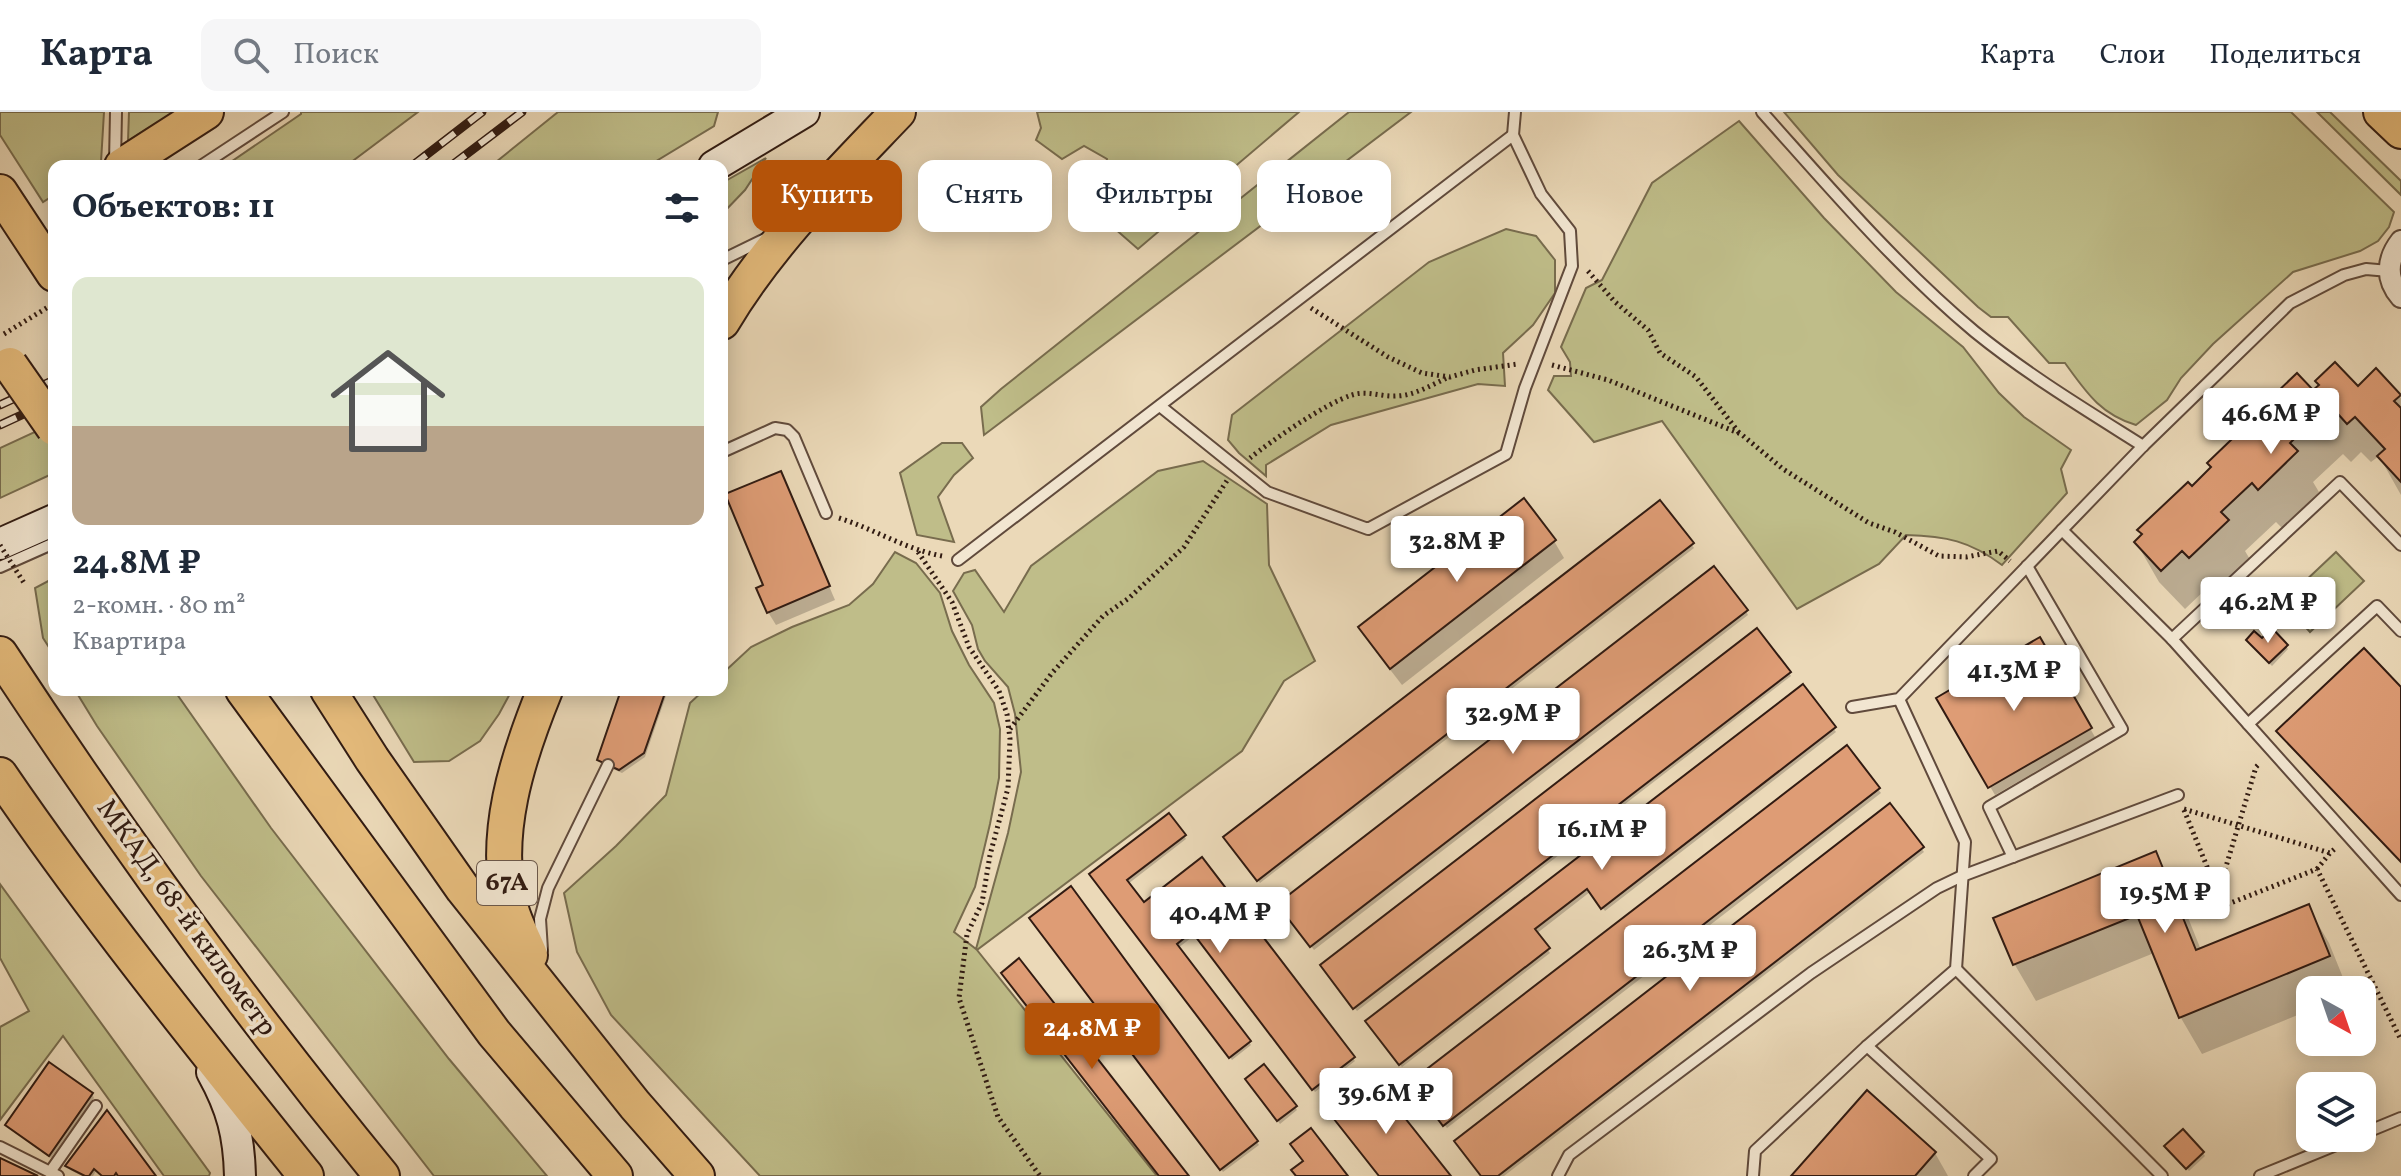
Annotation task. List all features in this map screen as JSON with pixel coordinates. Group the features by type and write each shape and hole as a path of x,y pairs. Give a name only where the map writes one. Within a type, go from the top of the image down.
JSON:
{"main road":[{"path":"131,160 206,112"},
{"path":"724,160 804,112"},
{"path":"2381,112 2401,131"},
{"path":"853,160 897,113"},
{"path":"0,171 28,237"},
{"path":"0,192 48,265"},
{"path":"728,312 744,286 787,232"},
{"path":"0,350 48,419"},
{"path":"0,545 48,523"},
{"name":"МКАД, 68-й километр","path":"0,654 67,757 195,935 382,1176"},
{"path":"247,696 494,1033 615,1176"},
{"path":"332,696 463,889 635,1105 697,1176"},
{"path":"525,739 535,696"},
{"name":"67A","path":"543,696 525,739 509,798 504,864 511,909 531,957 564,1017"},
{"path":"0,775 35,827 191,1032 306,1176"},
{"path":"191,1032 228,1102 239,1148 240,1176"}],"street":[{"path":"2401,241 2391,257 2389,271 2391,282 2401,297"}],"lane":[{"path":"115,160 116,112"},
{"path":"210,160 283,112"},
{"path":"1160,406 1267,492 1368,529 1506,454 1525,388 1572,266 1570,231 1541,194 1513,135 1515,112"},
{"path":"1762,112 1882,245 1975,332 2053,390 2143,446"},
{"path":"958,560 1513,135"},
{"path":"728,257 777,232"},
{"path":"1852,707 1899,699 2143,446 2290,303 2344,275 2366,269 2389,271"},
{"path":"728,449 775,428 787,430 794,437 826,513"},
{"path":"2172,639 2340,482 2401,545"},
{"path":"2062,530 2172,639 2401,895"},
{"path":"0,567 48,546"},
{"path":"2013,857 1989,807 2122,729 2025,568"},
{"path":"2248,724 2377,606 2401,631"},
{"path":"1753,1176 1755,1151 1867,1046 1956,969 1965,842 1899,699"},
{"path":"544,980 540,919 548,888 608,765"},
{"path":"1558,1176 1569,1155 1811,973 1937,888 2178,795"},
{"path":"1956,969 2162,1176"},
{"path":"1867,1046 1991,1159 1974,1176"},
{"path":"0,1147 54,1174 96,1106"},
{"path":"2376,1128 2401,1118"},
{"path":"2260,1176 2319,1152"}],"path":[{"path":"1571,252 1614,301 1648,330 1660,353 1696,377 1741,434 1783,469 1869,523 1895,532 1939,556 1966,557 1998,551 2025,568"},
{"path":"1300,300 1388,357 1422,373 1450,377"},
{"path":"0,337 48,308"},
{"path":"1009,730 1052,673 1103,616 1129,598 1184,547 1225,482 1252,456 1328,406 1353,394 1395,396 1475,370 1535,362 1559,365 1608,380 1741,434"},
{"path":"826,513 861,525 918,552 958,560"},
{"path":"0,545 24,583"},
{"path":"918,552 952,602 969,647 999,691 1007,714 1008,788 990,855 982,903 967,934 959,998 998,1117 1040,1176"},
{"path":"2218,893 2256,767 2273,752"},
{"path":"2330,853 2183,809 2223,906 2317,869 2349,837"},
{"path":"2317,869 2401,1040"}],"shaded area":[{"path":"0,112 104,112 101,160 48,160 48,199 43,202 0,135"},
{"path":"129,112 174,112 128,141"},
{"path":"418,112 354,160 234,160 301,114"},
{"path":"558,112 718,112 714,126 658,160 498,160"},
{"path":"1037,112 1299,112 1241,161 1107,160 1084,146 1062,159 1036,140 1041,128"},
{"path":"1349,112 1411,112 1348,160 1289,160"},
{"path":"1784,112 2291,112 2394,212 2389,227 2378,241 2360,251 2293,272 2213,344 2181,378 2167,400 2136,425 2103,408 2065,363 2049,363 2008,317 1991,317 1978,307 1838,175"},
{"path":"2317,112 2330,112 2401,181 2401,195"},
{"path":"1739,121 1824,218 1896,292 1963,347 1999,393 2024,417 2071,450 2061,469 2067,493 2002,565 1979,550 1957,541 1906,535 1879,564 1797,609 1662,421 1594,442 1548,390 1554,376 1571,376 1570,362 1561,347 1586,288 1602,280 1652,183"},
{"path":"752,166 752,179 728,208 728,180"},
{"path":"1257,185 1257,228 984,435 981,407 1198,232 1241,232 1241,198"},
{"path":"1506,229 1536,236 1555,260 1555,293 1533,325 1503,353 1505,386 1478,384 1331,425 1266,465 1266,476 1228,440 1232,415 1429,262"},
{"path":"1119,232 1158,232 1138,249"},
{"path":"48,426 48,476 0,498 0,448"},
{"path":"942,443 962,443 973,458 954,475 938,497 954,542 917,535 900,473"},
{"path":"1203,461 1267,504 1269,565 1315,661 1284,681 1242,751 977,950 1157,1176 760,1176 611,1015 577,952 564,893 666,795 690,703 698,696 728,696 728,668 751,647 849,605 873,584 895,552 916,563 940,593 952,631 969,665 994,703 1000,729 999,778 990,824 975,887 954,932 976,949 1008,833 1021,772 1015,714 1008,687 978,649 972,625 953,591 964,573 975,570 1004,612 1031,566 1158,471"},
{"path":"2336,552 2364,581 2310,632 2283,602"},
{"path":"48,581 48,646 43,638 35,588"},
{"path":"79,696 178,696 271,828 449,1059 547,1176 434,1176 201,876"},
{"path":"374,696 509,696 480,741 449,761 414,762"},
{"path":"0,884 210,1173 209,1176 164,1176 63,1036 0,1120 0,1027 29,1011 0,958"}],"building":[{"path":"2335,362 2358,386 2376,368 2401,395 2394,401 2401,408 2401,482 2377,456 2385,449 2355,417 2347,424 2338,414 2327,424 2319,415 2290,443 2298,451 2258,490 2252,483 2221,512 2229,520 2189,558 2182,551 2161,571 2134,542 2142,534 2137,530 2188,482 2192,486 2211,467 2207,463 2258,414 2261,417 2279,399 2275,394 2297,373 2313,390 2319,385 2315,381"},
{"path":"781,471 830,586 767,613 756,588 763,585 728,501 728,493"},
{"path":"1524,498 1556,540 1390,669 1358,627"},
{"path":"1660,500 1694,543 1257,881 1223,837"},
{"path":"1714,566 1748,610 1310,947 1277,904"},
{"path":"1757,628 1791,672 1353,1009 1320,965"},
{"path":"2272,628 2288,645 2269,663 2246,640 2254,631 2262,638"},
{"path":"2040,637 2092,728 1988,788 1936,698"},
{"path":"2364,648 2401,687 2401,862 2276,731"},
{"path":"1803,684 1836,727 1601,909 1587,889 1535,929 1550,948 1399,1065 1365,1021"},
{"path":"619,696 664,696 644,753 619,770 597,760"},
{"path":"1847,745 1880,788 1443,1126 1410,1082"},
{"path":"1890,803 1924,847 1498,1176 1481,1176 1454,1141"},
{"path":"1169,813 1186,835 1127,880 1144,902 1202,857 1355,1057 1312,1090 1192,932 1177,944 1251,1041 1229,1058 1089,874"},
{"path":"2156,851 2196,950 2309,904 2330,956 2179,1018 2137,915 2013,965 1993,918"},
{"path":"1071,886 1258,1141 1220,1170 1029,918"},
{"path":"1019,958 1189,1176 1159,1176 1001,973"},
{"path":"49,1062 93,1093 49,1156 5,1125"},
{"path":"1264,1064 1297,1106 1277,1121 1245,1079"},
{"path":"1374,1079 1451,1176 1379,1176 1330,1114"},
{"path":"1867,1090 1936,1152 1915,1176 1791,1176"},
{"path":"107,1110 156,1176 118,1176 116,1173 114,1176 102,1176 94,1169 89,1176 85,1176 65,1166"},
{"path":"1311,1128 1348,1176 1296,1176 1291,1170 1303,1161 1290,1144"},
{"path":"2183,1129 2204,1152 2186,1169 2164,1146"},
{"path":"0,1158 38,1176 0,1176"}],"railway":[{"path":"420,160 482,112"},
{"path":"459,160 522,112"},
{"path":"0,405 48,383"},
{"path":"0,425 48,403"}]}
